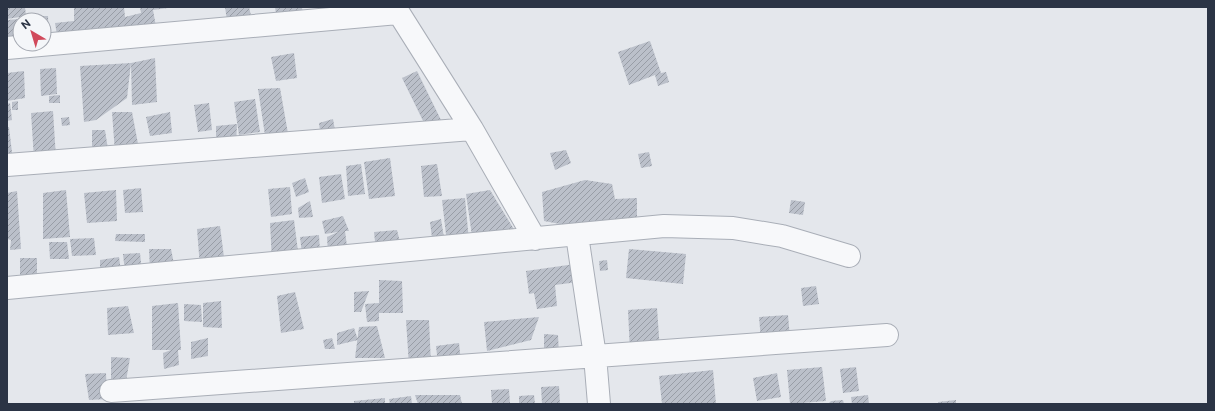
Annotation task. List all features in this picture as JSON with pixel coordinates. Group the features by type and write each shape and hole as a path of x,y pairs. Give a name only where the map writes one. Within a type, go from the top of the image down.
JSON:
{"street":[{"path":"7,48 396,10 472,129 535,239"},
{"path":"7,165 472,129"},
{"path":"7,288 664,226 733,228 782,236 849,256"},
{"path":"577,235 595,356 599,404"},
{"path":"111,391 887,335"}],"building":[{"path":"7,7 25,7 26,12 12,12 12,18 7,19"},
{"path":"74,7 124,7 125,17 141,13 140,7 168,8 153,10 157,32 58,41 55,23 74,21"},
{"path":"225,7 249,7 253,24 228,27"},
{"path":"275,7 302,7 303,19 277,21"},
{"path":"7,20 12,20 12,38 7,38"},
{"path":"650,41 661,73 666,72 669,82 658,86 655,75 629,85 618,52"},
{"path":"294,53 297,78 276,81 271,57"},
{"path":"155,58 157,102 132,105 131,63"},
{"path":"131,63 127,98 96,120 84,122 80,66"},
{"path":"56,68 57,94 41,96 40,69"},
{"path":"24,71 25,98 7,101 7,73"},
{"path":"417,71 442,122 427,129 402,78"},
{"path":"280,88 289,139 266,142 258,89"},
{"path":"60,95 60,103 49,103 49,96"},
{"path":"255,99 260,132 239,135 234,102"},
{"path":"18,101 18,110 12,110 12,102"},
{"path":"10,103 12,120 7,121 7,104"},
{"path":"209,103 212,130 198,132 194,105"},
{"path":"53,111 56,158 34,159 31,113"},
{"path":"112,112 132,112 139,149 115,153"},
{"path":"170,112 172,133 150,136 146,117"},
{"path":"69,117 70,125 62,126 61,118"},
{"path":"333,119 336,136 321,139 319,123"},
{"path":"237,124 236,145 216,145 216,126"},
{"path":"7,127 9,127 13,161 7,161"},
{"path":"92,130 105,130 109,156 92,157"},
{"path":"566,150 571,163 555,170 550,153"},
{"path":"649,152 652,166 641,168 638,154"},
{"path":"390,158 395,196 369,199 364,162"},
{"path":"361,164 365,194 348,196 346,166"},
{"path":"437,164 442,196 424,197 421,166"},
{"path":"341,174 345,199 322,203 319,177"},
{"path":"305,178 309,192 296,197 292,183"},
{"path":"585,180 612,184 615,199 637,198 637,226 581,228 544,221 542,192"},
{"path":"290,187 292,214 271,217 268,189"},
{"path":"141,188 143,212 125,213 123,190"},
{"path":"66,190 70,237 43,239 43,193"},
{"path":"116,190 117,221 87,223 84,193"},
{"path":"490,190 518,236 473,243 466,194"},
{"path":"17,191 21,249 10,250 11,240 7,239 7,193"},
{"path":"465,198 469,241 447,243 442,200"},
{"path":"791,200 805,202 803,215 789,213"},
{"path":"310,201 313,217 299,218 298,208"},
{"path":"343,216 349,231 345,231 348,254 328,253 327,237 338,232 325,234 322,221"},
{"path":"441,219 445,244 433,246 430,222"},
{"path":"294,220 299,259 272,261 270,223"},
{"path":"220,226 225,265 200,267 197,229"},
{"path":"397,230 402,250 376,251 374,232"},
{"path":"116,234 145,234 145,242 115,241"},
{"path":"319,235 320,251 302,254 300,237"},
{"path":"94,238 96,255 72,256 70,239"},
{"path":"49,242 67,242 69,259 50,259"},
{"path":"149,249 171,249 174,264 150,271"},
{"path":"629,249 686,254 683,284 626,278"},
{"path":"140,253 143,282 126,282 123,254"},
{"path":"119,257 123,285 100,286 100,260"},
{"path":"20,258 37,258 37,277 20,276"},
{"path":"607,260 608,270 600,271 599,261"},
{"path":"575,264 578,282 555,285 557,306 537,309 534,293 529,294 526,271"},
{"path":"379,280 402,281 403,313 379,313 379,321 367,322 365,304 379,303"},
{"path":"816,286 819,304 803,306 801,288"},
{"path":"369,291 361,312 354,312 354,292"},
{"path":"295,292 304,329 281,333 277,296"},
{"path":"221,301 222,328 203,327 203,303"},
{"path":"178,303 181,350 178,350 179,365 164,369 163,353 171,350 152,350 152,306"},
{"path":"184,304 201,305 202,322 184,321"},
{"path":"128,306 134,333 108,335 107,308"},
{"path":"657,308 660,351 630,353 628,310"},
{"path":"788,315 790,338 761,340 759,317"},
{"path":"539,317 531,340 487,351 484,322"},
{"path":"406,320 429,320 431,364 409,366"},
{"path":"377,326 385,358 355,358 359,327"},
{"path":"354,328 358,340 337,345 337,333"},
{"path":"544,334 558,335 559,355 544,355"},
{"path":"208,338 208,356 191,359 191,342"},
{"path":"332,338 335,349 325,349 323,340"},
{"path":"459,343 461,362 438,364 436,346"},
{"path":"111,357 130,358 125,387 111,389"},
{"path":"822,367 826,401 790,404 787,370"},
{"path":"856,367 859,391 843,393 840,369"},
{"path":"713,370 716,404 662,404 659,376"},
{"path":"106,373 107,399 89,400 85,374"},
{"path":"777,373 781,397 757,401 753,378"},
{"path":"559,386 560,404 542,404 541,387"},
{"path":"509,389 510,404 492,404 491,390"},
{"path":"415,395 460,395 462,404 418,404"},
{"path":"534,395 535,404 519,404 519,396"},
{"path":"868,395 869,404 852,404 851,397"},
{"path":"411,396 412,404 390,404 389,399"},
{"path":"385,398 385,404 354,404 354,401"},
{"path":"843,400 844,404 828,404 831,401"},
{"path":"956,400 956,404 938,404 938,402"}]}
